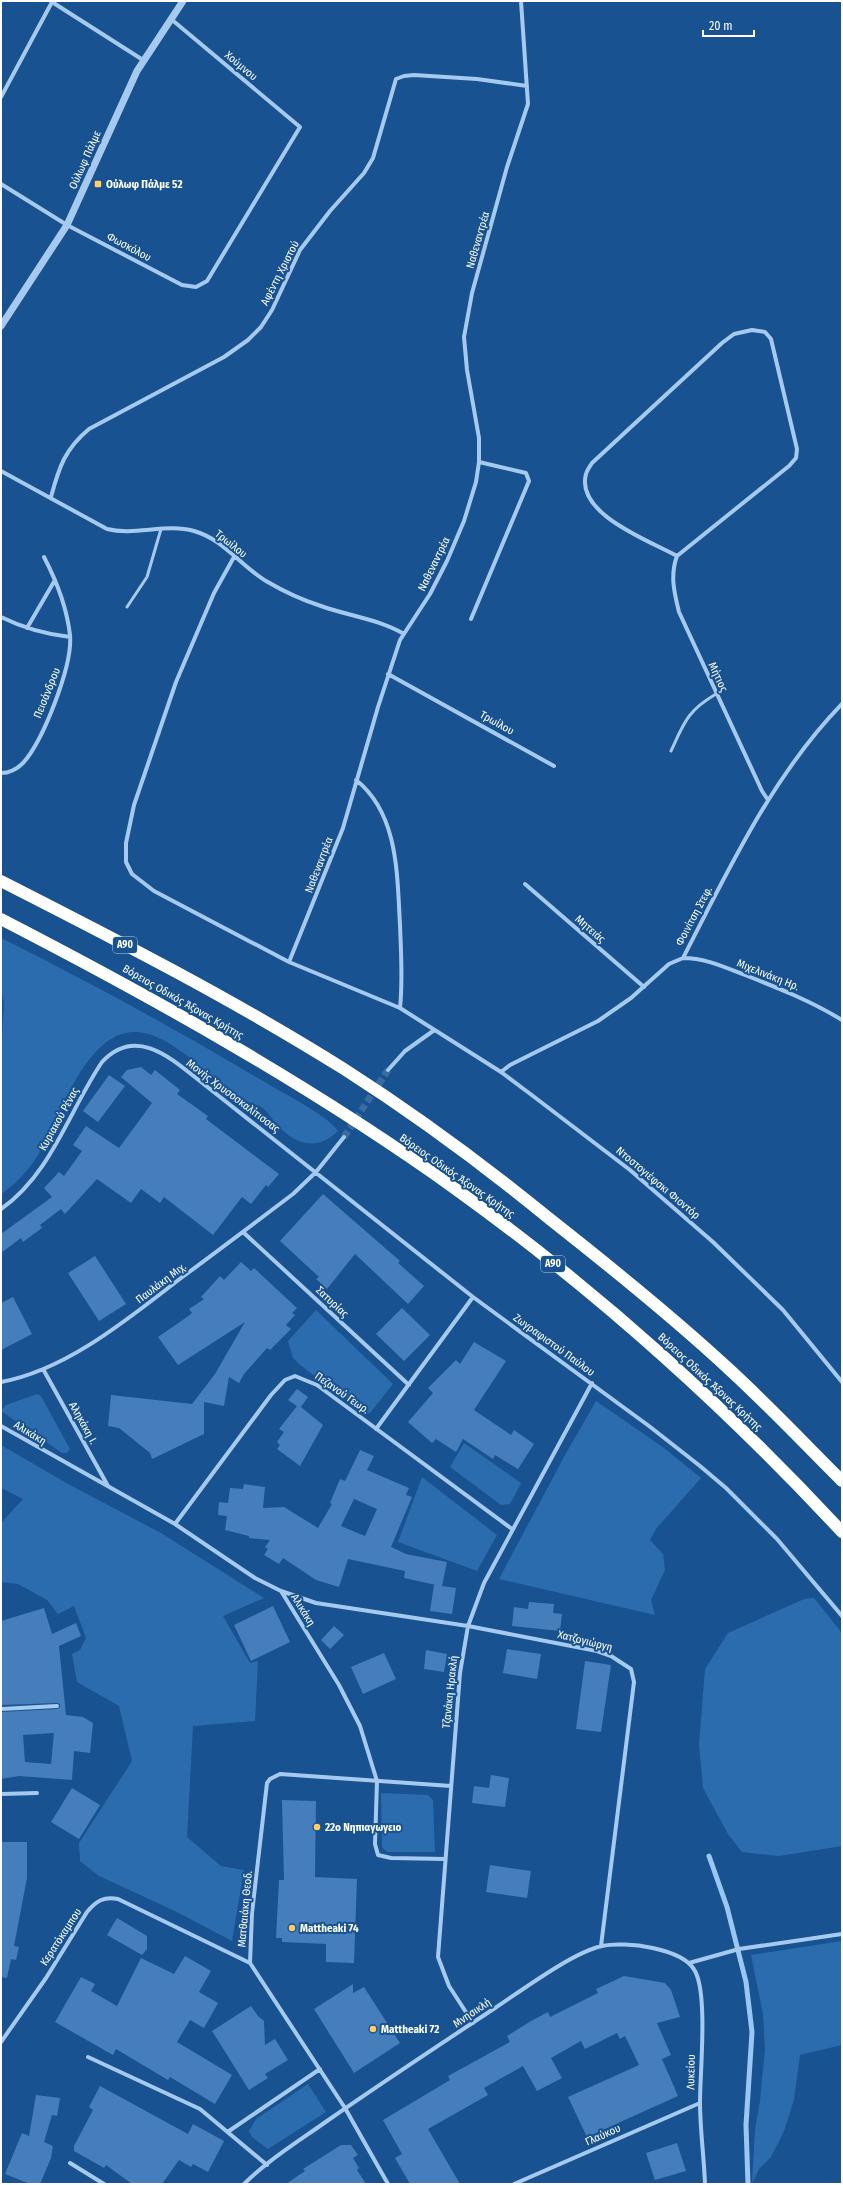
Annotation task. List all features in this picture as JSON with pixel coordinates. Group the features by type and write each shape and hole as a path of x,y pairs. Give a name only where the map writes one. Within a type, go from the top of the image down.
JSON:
{"highway":[{"name":"Βόρειος Οδικός Άξονας Κρήτης","path":"1,881 104,933 247,1011 345,1070 476,1161 617,1273 693,1336 756,1394 842,1481"},
{"name":"Βόρειος Οδικός Άξονας Κρήτης","path":"1,919 112,977 226,1042 328,1103 456,1189 566,1274 671,1362 780,1465 842,1532"}],"street":[{"name":"Ούλωφ Πάλμε","path":"1,326 67,225 130,84 143,60 183,1"},
{"name":"Ναθεναντρέα","path":"289,962 344,828 356,780 388,674 404,634 430,594 456,540 468,509 479,462 479,438 464,353 465,328 472,293 507,167 526,114 528,98 520,1"},
{"path":"1,97 52,2 143,60"},
{"name":"Χούμνου","path":"171,19 300,127 208,282 196,287 182,285"},
{"name":"Αφέντη Χριστού","path":"51,497 61,462 78,440 89,429 224,357 248,340 261,327 272,310 296,257 308,238 370,165 377,150 396,79 404,76 421,76 477,79 527,86"},
{"name":"Φωσκόλου","path":"1,184 67,225 182,285"},
{"path":"752,330 763,330 770,339 797,449 796,458 789,466 677,556 606,518 593,505 586,489 586,474 592,463 722,343 738,333 752,330"},
{"path":"471,619 529,482 526,473 479,462"},
{"name":"Τρωίλου","path":"1,470 107,529 124,531 161,529 184,530 200,533 221,545 234,557 287,593 322,607 390,626 404,634"},
{"name":"Μήτιος","path":"677,556 673,568 672,580 679,612 716,694 762,791 768,800"},
{"name":"Πεισάνδρου","path":"1,773 11,772 22,764 39,737 64,678 68,662 70,637 55,580 44,557"},
{"path":"234,557 214,593 176,682 130,820 126,842 126,862 132,874 154,891 289,962 400,1008 432,1030 405,1051 388,1070"},
{"path":"27,628 55,580"},
{"path":"1,617 27,628 51,635 70,637"},
{"name":"Τρωίλου","path":"388,674 554,766"},
{"name":"Φοινίτση Στεφ.","path":"501,1072 517,1062 584,1029 612,1012 644,987 669,964 683,958 730,868 768,800 803,749 842,704"},
{"path":"356,780 367,790 386,823 395,854 398,871 402,961 400,1008"},
{"name":"Μητειάς","path":"525,884 644,987"},
{"name":"Μιχελινάκη Ηρ.","path":"683,958 708,961 751,977 792,994 842,1020"},
{"name":"Ντοστογιέφσκι Φιοντόρ","path":"432,1030 501,1072 630,1170 713,1242 783,1310 842,1382"},
{"name":"Μονής Χρυσοσκαλίτισσας","path":"135,1045 150,1048 173,1061 316,1172"},
{"name":"Κυριακού Ρένας","path":"1,1209 23,1191 40,1171 102,1062 120,1048 135,1045"},
{"name":"Παυλάκη Μιχ.","path":"1,1382 25,1376 43,1369 120,1324 293,1194 316,1172 344,1137"},
{"name":"Ζωγραφιστού Παύλου","path":"316,1172 474,1297 592,1383 700,1466 726,1488 777,1539 842,1616"},
{"name":"Σατυρίας","path":"243,1232 409,1385"},
{"path":"376,1429 474,1297"},
{"name":"Αληκάκη Ι.","path":"43,1369 108,1486"},
{"name":"Πεζανού Γεωρ.","path":"175,1524 271,1395 280,1384 291,1377 302,1378 317,1385 512,1529"},
{"name":"Τζανάκη Ηρακλή","path":"473,2023 449,1986 438,1957 460,1673 468,1626 480,1592 512,1529 592,1383"},
{"name":"Αλικάκη","path":"1,1426 175,1524 255,1578 281,1591 351,1707 360,1726 377,1781 375,1844 378,1855 392,1858 445,1859"},
{"name":"Χατζογιώργη","path":"281,1591 316,1603 468,1626 597,1651 611,1656 631,1669 634,1682 601,1946"},
{"path":"1,1709 57,1706"},
{"name":"Ματθαιάκη Θεοδ.","path":"388,2184 345,2108 250,1963 252,1913 266,1783 270,1778 280,1774 451,1786"},
{"path":"1,1794 37,1793"},
{"name":"Κερατόκαμπου","path":"1,2042 46,1978 87,1912 93,1905 104,1898 109,1897 124,1902 250,1963"},
{"path":"689,1963 739,1948 842,1934"},
{"name":"Μνησικλή","path":"244,2184 267,2165 345,2108 559,1967 601,1946 626,1945 646,1947 678,1956 689,1963"},
{"name":"Λυκείου","path":"689,1963 695,1972 700,1986 700,2103 705,2184"},
{"path":"88,2057 200,2109 229,2131 267,2165"},
{"path":"229,2131 320,2069"},
{"name":"Γλαύκου","path":"514,2184 700,2103"},
{"path":"70,2163 104,2184"}],"lane":[{"path":"127,607 148,577 161,529"},
{"path":"671,751 687,717 701,703 716,694"}],"shaded area":[{"path":"1,938 104,991 206,1048 308,1107 326,1119 338,1131 323,1141 315,1143 307,1143 292,1138 278,1126 262,1108 240,1100 234,1096 189,1057 163,1040 150,1034 137,1032 119,1035 103,1045 89,1060 65,1099 38,1155 21,1177 1,1194 1,1062 4,1003 1,988"},
{"path":"316,1310 393,1384 370,1413 366,1414 300,1365 293,1358 288,1341"},
{"path":"37,1394 41,1396 70,1449 67,1453 62,1453 1,1411 6,1405"},
{"path":"596,1401 664,1448 701,1478 656,1529 650,1540 663,1554 665,1570 651,1600 655,1615 499,1579 565,1455"},
{"path":"464,1443 521,1483 510,1504 501,1505 450,1467"},
{"path":"1,1445 68,1484 161,1533 264,1598 223,1616 250,1663 258,1661 255,1721 193,1726 187,1837 221,1866 244,1870 232,1941 177,1912 99,1876 80,1861 79,1843 132,1761 119,1706 77,1682 72,1654 80,1650 86,1638 74,1606 58,1614 47,1600 18,1584 1,1582 1,1523 23,1499 1,1488"},
{"path":"422,1477 497,1535 477,1571 398,1542"},
{"path":"814,1598 842,1633 842,1846 779,1856 742,1852 728,1834 703,1788 699,1744 705,1669 728,1633 804,1599"},
{"path":"381,1793 428,1795 433,1800 435,1852 387,1852 382,1847"},
{"path":"842,1941 842,2045 800,2055 794,2100 784,2131 771,2157 759,2169 752,2184 755,2129 760,2101 765,2050 763,2014 751,1955"},
{"path":"308,2084 326,2112 268,2149 252,2137 249,2131 256,2119"}],"building":[{"path":"141,1067 151,1075 155,1070 180,1090 177,1094 208,1116 206,1119 279,1174 268,1187 266,1185 251,1204 242,1197 213,1235 164,1197 160,1203 141,1189 131,1203 97,1179 65,1214 61,1209 40,1225 42,1228 23,1242 21,1238 1,1253 1,1234 52,1197 44,1188 59,1172 64,1176 82,1151 73,1145 86,1126 119,1148 152,1103 121,1077 127,1070"},
{"path":"109,1075 125,1086 98,1122 83,1111"},
{"path":"323,1194 400,1261 398,1263 424,1286 408,1304 355,1254 327,1289 316,1279 319,1277 280,1241"},
{"path":"95,1256 126,1304 99,1321 68,1273"},
{"path":"241,1262 251,1271 254,1268 297,1308 292,1313 295,1315 286,1325 291,1329 270,1350 267,1348 244,1374 239,1383 229,1377 224,1406 204,1402 204,1434 152,1459 150,1453 119,1428 108,1426 111,1395 192,1404 215,1374 245,1322 178,1365 158,1337 192,1313 189,1309 204,1299 201,1297 220,1276 224,1280"},
{"path":"13,1297 32,1334 1,1350 1,1303"},
{"path":"402,1308 430,1335 404,1361 376,1334"},
{"path":"474,1342 506,1361 474,1410 511,1435 514,1430 534,1444 518,1469 495,1455 493,1459 463,1439 456,1452 436,1439 432,1443 408,1422 433,1393 428,1388 456,1360 460,1364"},
{"path":"297,1389 308,1397 301,1407 323,1425 300,1466 277,1449 280,1445 277,1442 284,1432 279,1429 297,1406 288,1400"},
{"path":"360,1450 374,1456 367,1470 409,1488 406,1495 412,1497 391,1547 406,1554 447,1562 442,1586 456,1588 452,1614 430,1611 434,1585 436,1585 404,1578 405,1571 348,1559 339,1587 316,1580 283,1558 279,1564 264,1555 268,1549 265,1547 270,1540 249,1538 249,1536 225,1530 227,1516 218,1515 219,1502 228,1503 230,1488 243,1489 244,1484 265,1487 263,1508 284,1507 318,1528 332,1504 330,1503 340,1479 345,1481","holes":["354,1499 377,1509 365,1536 341,1526"]},
{"path":"529,1602 554,1604 553,1613 562,1614 560,1631 512,1626 514,1607 528,1609"},
{"path":"273,1606 290,1642 251,1661 234,1625"},
{"path":"44,1608 52,1634 76,1623 81,1636 59,1646 66,1715 83,1717 93,1723 90,1753 74,1751 72,1780 19,1776 1,1779 1,1712 57,1709 60,1707 60,1704 1,1705 1,1621","holes":["54,1733 51,1764 25,1762 23,1735"]},
{"path":"334,1626 344,1635 330,1649 321,1640"},
{"path":"507,1649 541,1654 537,1679 503,1673"},
{"path":"426,1650 447,1654 444,1672 424,1669"},
{"path":"384,1653 396,1679 363,1694 351,1667"},
{"path":"585,1661 611,1665 601,1732 576,1729"},
{"path":"491,1775 509,1778 505,1807 472,1803 474,1786 489,1788"},
{"path":"72,1788 100,1805 79,1839 51,1822"},
{"path":"282,1800 316,1801 315,1877 357,1879 354,1963 326,1962 326,1944 282,1942 282,1938 276,1938 279,1880 284,1880"},
{"path":"1,1842 27,1842 27,1878 14,1946 19,1947 16,1960 11,1959 7,1978 1,1977"},
{"path":"490,1865 531,1871 527,1898 486,1892"},
{"path":"117,1918 147,1936 147,1949 142,1955 107,1935"},
{"path":"185,1956 211,1971 199,1992 218,2003 204,2028 190,2020 177,2042 232,2075 215,2104 170,2077 168,2080 116,2049 113,2055 55,2022 81,1977 95,1984 91,1991 117,2006 141,1958 174,1974"},
{"path":"624,1976 665,1983 671,1990 680,2017 657,2023 671,2055 662,2059 678,2096 587,2137 568,2097 639,2065 625,2036 620,2039 617,2033 585,2049 581,2041 551,2058 562,2078 537,2091 523,2066 484,2088 488,2095 428,2129 460,2184 410,2184 395,2158 402,2154 383,2120 450,2080 448,2076 510,2042 507,2036 531,2021 548,2012 550,2017 598,1993 596,1989"},
{"name":"Mattheaki 72","path":"353,1984 353,1993 364,1987 400,2043 354,2073 314,2009"},
{"path":"251,2006 258,2016 264,2021 265,2045 275,2039 288,2060 265,2074 268,2078 249,2090 212,2031"},
{"path":"100,2086 188,2134 193,2124 224,2141 208,2172 193,2164 191,2167 179,2160 162,2184 132,2184 106,2165 104,2168 74,2151 74,2146 93,2110 89,2107"},
{"path":"36,2095 60,2098 57,2116 52,2115 44,2142 53,2146 51,2158 40,2184 30,2184 5,2174 22,2133 29,2136"},
{"path":"677,2143 686,2171 655,2180 646,2153"},
{"path":"341,2145 351,2145 358,2155 353,2158 359,2168 357,2170 366,2184 286,2184 305,2171 303,2169"}],"waterway":[{"path":"709,1856 727,1907 746,1982 752,2032 746,2125 748,2184"}],"tunnel":[{"path":"344,1137 388,1070"}],"place":[{"name":"Ούλωφ Πάλμε 52","path":"98,184"},
{"name":"22ο Νηπιαγωγειο","path":"317,1827"},
{"name":"Mattheaki 74","path":"292,1928"},
{"name":"Mattheaki 72","path":"373,2029"}]}
